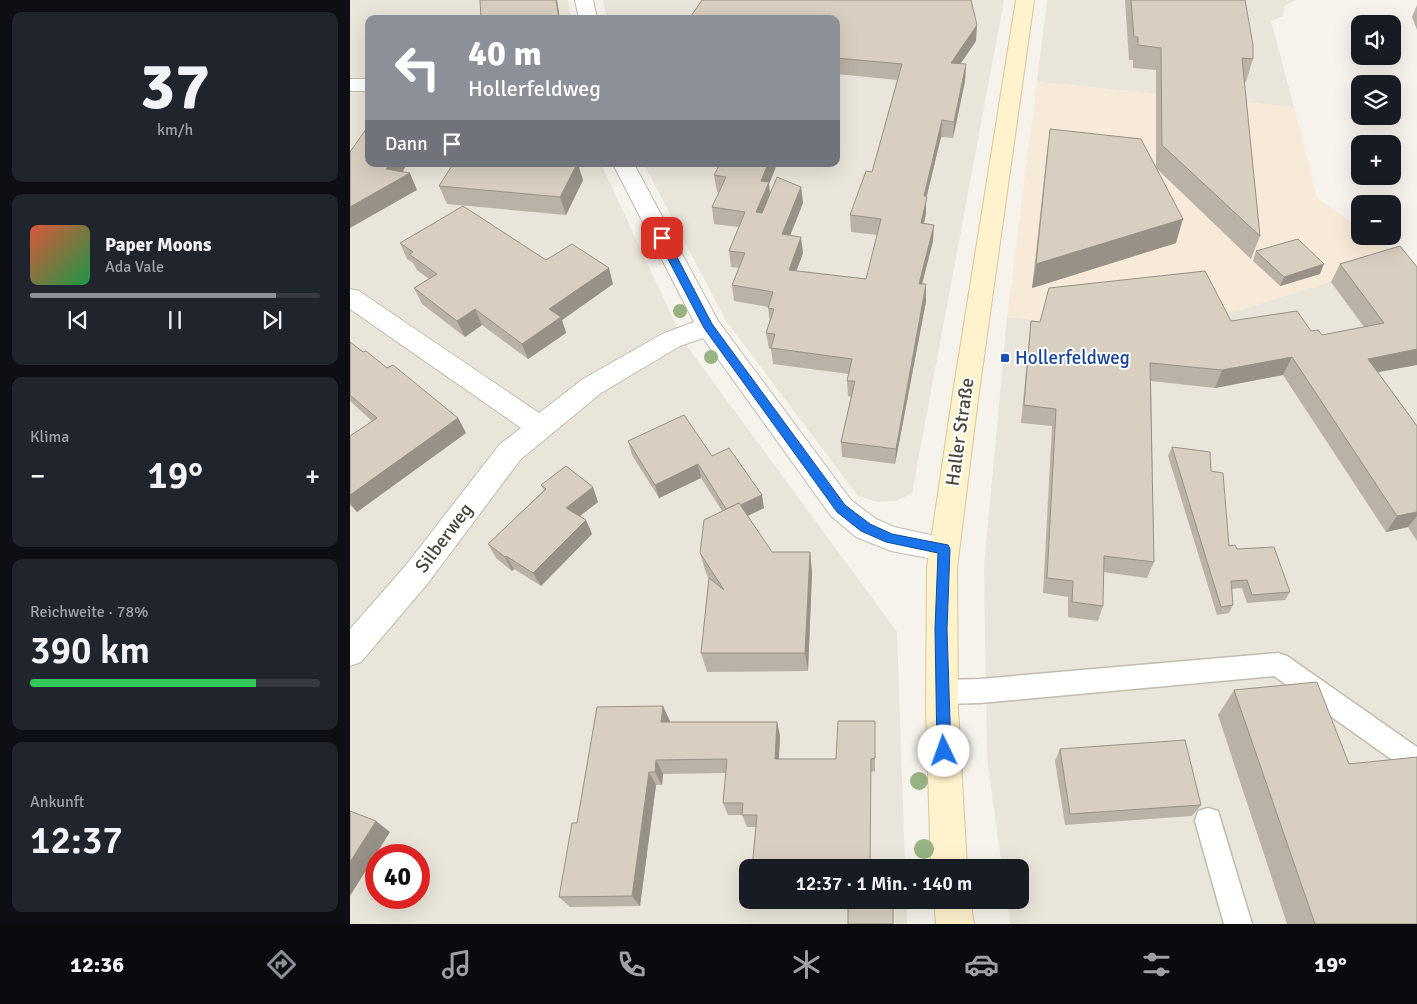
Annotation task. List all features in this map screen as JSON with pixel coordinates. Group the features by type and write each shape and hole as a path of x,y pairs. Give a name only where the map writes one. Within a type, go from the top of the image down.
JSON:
{"street":[{"path":"584,0 587,15"},
{"name":"Haller Straße","path":"949,859 942,692 941,595 944,549 964,399 1025,0"},
{"path":"350,85 365,84"},
{"path":"626,167 708,326 841,508 866,528 891,539 944,549"},
{"path":"350,297 539,426"},
{"name":"Silberweg","path":"350,652 417,574 510,452 539,426 592,386 671,340 708,326"},
{"path":"953,909 955,924"}],"lane":[{"path":"942,692 980,691 1278,664 1417,762"},
{"path":"1208,821 1238,924"}],"shaded area":[{"path":"350,0 568,0 570,15 365,15 365,167 602,167 684,342 897,632 905,859 739,859 739,909 906,909 907,924 350,924"},
{"path":"603,0 1004,0 912,493 896,501 877,502 858,496 726,321 646,167 840,167 840,15 606,15"},
{"path":"1047,0 1296,0 1284,6 1283,16 1271,21 1294,107 1037,82"},
{"path":"1037,82 1294,107 1317,198 1351,222 1351,245 1386,245 1405,259 1241,310 1123,329 1007,317"},
{"path":"1405,259 1417,267 1417,924 1010,924 1008,909 1029,909 1029,859 1001,859 987,758 984,567 1007,317 1123,329 1331,282"}],"building":[{"path":"480,0 556,0 558,15 481,15"},
{"path":"702,0 971,0 977,25 951,63 966,64 954,122 942,120 924,196 927,197 921,223 934,225 919,284 926,284 896,449 841,442 855,381 847,381 852,359 771,348 775,334 766,333 774,309 768,308 773,292 732,285 745,253 729,251 745,212 712,207 726,177 714,175 718,167 767,167 761,181 769,182 756,212 762,213 777,177 801,187 782,234 801,237 789,270 866,279 881,219 850,215 866,171 872,172 902,64 840,58 840,15 692,15"},
{"path":"1131,0 1245,0 1253,45 1253,59 1242,58 1260,236 1162,145 1161,48 1138,45 1138,37 1134,37"},
{"path":"1050,129 1141,139 1183,219 1036,264"},
{"path":"365,131 365,167 388,167 386,169 410,173 350,207 350,152"},
{"path":"451,167 575,167 560,197 439,186"},
{"path":"463,206 546,260 572,244 609,268 549,309 561,317 522,344 475,309 457,321 414,288 437,274 409,254 413,252 400,243"},
{"path":"1298,239 1324,264 1284,277 1256,251"},
{"path":"1400,246 1417,267 1417,349 1368,359 1417,426 1417,512 1397,516 1292,357 1222,370 1150,363 1154,562 1104,556 1103,606 1072,602 1073,581 1047,578 1056,409 1024,405 1031,321 1040,322 1049,288 1205,271 1231,321 1297,311 1311,331 1318,330 1322,335 1384,323 1340,264"},
{"path":"350,342 363,352 366,351 387,368 393,365 458,418 350,495 350,436 377,418 350,395"},
{"path":"684,415 712,456 729,448 762,495 726,509 698,464 655,485 628,441"},
{"path":"1172,447 1210,452 1211,471 1223,473 1229,546 1235,545 1237,549 1274,547 1290,592 1252,595 1247,580 1231,581 1233,605 1221,607"},
{"path":"566,466 593,487 566,508 586,520 533,573 505,557 488,544 546,489 541,485"},
{"path":"739,503 772,552 810,552 805,653 701,653 709,578 724,590 700,553 704,520"},
{"path":"1317,682 1349,764 1417,757 1417,924 1315,924 1234,690"},
{"path":"663,706 661,722 777,722 775,759 836,759 838,721 875,721 875,758 871,759 870,859 753,859 757,815 742,815 743,803 723,803 727,759 656,760 655,772 649,772 632,896 559,897 572,823 577,823 597,707"},
{"path":"1185,740 1201,805 1070,814 1060,749"},
{"path":"350,811 376,821 350,862"},
{"path":"848,909 893,909 893,924 848,924"}],"place":[{"name":"Hollerfeldweg","path":"1005,358"}],"route":[{"path":"662,238 708,326 841,508 866,528 891,539 944,549 941,629 944,751"}]}
